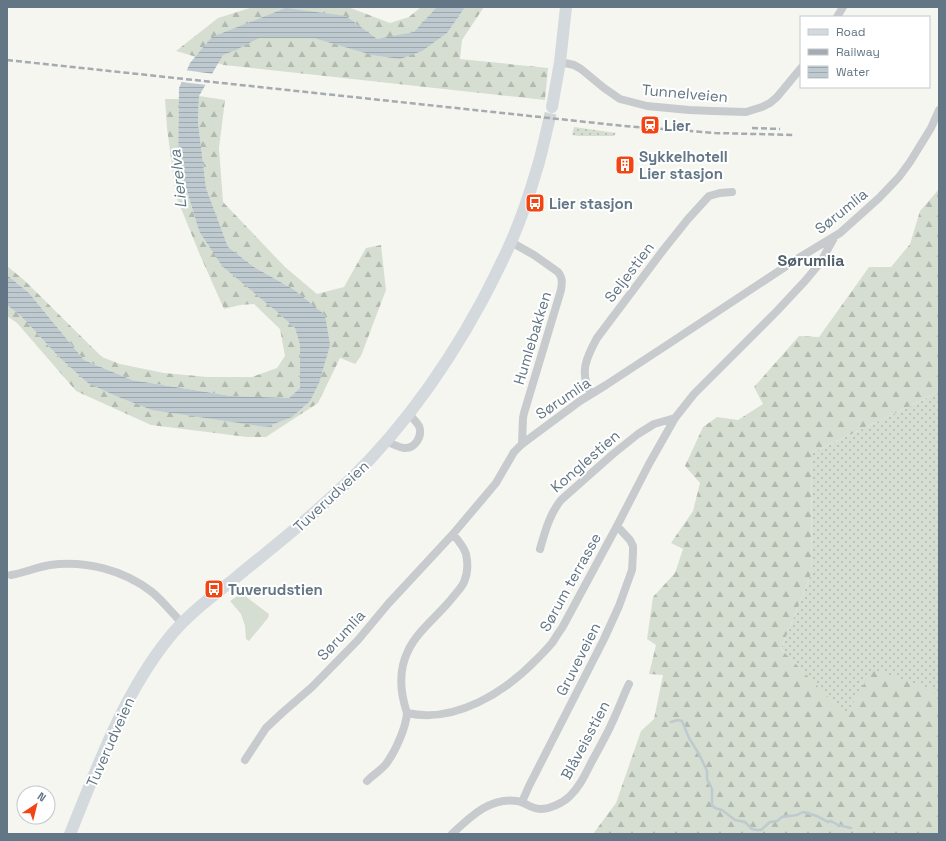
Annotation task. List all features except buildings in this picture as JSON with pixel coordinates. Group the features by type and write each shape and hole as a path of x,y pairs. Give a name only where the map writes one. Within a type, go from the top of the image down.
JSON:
{"main road":[{"path":"552,107 560,62 566,7"},
{"name":"Tuverudveien","path":"70,834 108,743 131,694 138,681 174,631 211,598 329,500 350,480 409,414 437,375 459,341 486,293 511,242 536,172 548,125"}],"street":[{"path":"838,16 843,7"},
{"name":"Tunnelveien","path":"560,62 574,65 581,69 620,99 647,106 689,110 746,112 770,103 777,97 800,69"},
{"name":"Sørumlia","path":"246,760 266,728 312,687 358,640 388,604 453,534 496,483 514,452 522,444 591,394 606,386 797,259 840,233 879,198 899,177 931,128 939,110"},
{"name":"Seljestien","path":"591,394 586,383 584,370 586,360 597,338 664,249 709,196 732,192"},
{"name":"Sørum terrasse","path":"407,713 413,715 435,715 456,711 470,706 499,692 521,675 551,644 562,628 675,418 694,394 805,281 820,263 834,237"},
{"name":"Humlebakken","path":"511,242 534,255 553,269 562,279 561,290 524,413 522,444"},
{"path":"386,441 404,448 411,447 417,442 420,434 419,427 409,414"},
{"name":"Konglestien","path":"540,549 548,521 554,509 561,500 638,434 654,424 675,418"},
{"name":"Gruveveien","path":"522,802 604,639 619,606 632,570 633,553 630,540 617,526"},
{"path":"367,781 387,763 398,742 406,721 407,713 400,688 401,676 406,656 411,645 417,636 452,599 465,580 467,570 466,554 453,534"},
{"path":"11,574 18,574 52,565 68,564 107,569 119,573 144,586 153,593 182,623"},
{"name":"Blåveisstien","path":"452,834 476,813 496,802 508,800 522,802 532,808 540,809 560,803 569,797 579,786 606,736 629,684"}],"green space":[{"path":"253,7 348,7 390,23 409,17 421,7 484,7 462,40 460,59 548,68 545,100 224,65 176,51 218,18"},
{"path":"199,96 225,100 219,148 223,202 285,267 317,294 344,287 366,248 381,245 386,290 361,356 355,364 340,358 318,403 266,437 247,437 151,425 76,391 17,323 7,316 7,305 21,316 58,356 116,396 310,401 293,289 254,267 228,247 206,188 198,122"},
{"path":"165,99 179,99 178,161 199,231 276,311 295,328 300,345 300,388 289,398 231,396 132,380 84,360 29,293 7,275 7,266 24,280 102,357 120,364 164,373 208,377 252,377 277,368 285,356 280,329 254,304 240,305 224,309 200,255 176,196 167,128"},
{"path":"574,127 616,133 614,136 572,135"},
{"path":"939,189 939,392 812,453 811,574 781,649 846,715 872,670 932,689 939,702 939,834 593,834 616,803 641,731 654,719 663,675 649,674 656,645 647,639 653,597 675,573 683,549 671,543 693,511 700,483 685,466 703,427 717,417 738,420 763,404 754,387 799,336 819,337 869,267 891,267 910,244 920,211"},
{"path":"939,392 939,702 931,689 846,716 781,649 811,574 812,453"},
{"path":"239,595 245,596 269,614 268,618 249,641 246,639 245,626 241,614 230,601"}],"water":[{"path":"437,7 465,7 447,33 422,51 400,59 372,55 314,38 259,38 223,55 199,96 198,122 206,188 228,247 254,267 293,289 325,315 330,345 319,383 310,401 292,417 266,427 152,410 116,396 88,383 58,356 21,316 7,305 7,275 29,293 84,360 132,380 231,396 289,398 300,388 300,345 295,328 222,266 199,231 178,161 179,88 190,63 212,37 286,8 346,16 377,39 414,32"}],"pier":[{"path":"184,70 214,74 208,85 179,82"}],"waterway":[{"path":"671,722 678,720 682,721 689,738 699,754 707,771 707,779 712,789 712,805 715,808 722,810 735,820 745,822 752,829 761,830 770,822 777,821 782,817 797,815 803,812 817,816 828,822 831,821 838,825 851,828"}],"tunnel":[{"path":"548,125 552,107"}],"railway":[{"path":"7,60 624,126 715,133 794,135"},
{"path":"752,128 780,129"}],"place":[{"name":"Lier","path":"650,125"},
{"name":"Sykkelhotell Lier stasjon","path":"625,165"},
{"name":"Lier stasjon","path":"535,203"},
{"name":"Tuverudstien","path":"214,589"}],"district":[{"name":"Sørumlia","path":"811,260"}],"water label":[{"name":"Lierelva","path":"178,179"}]}
